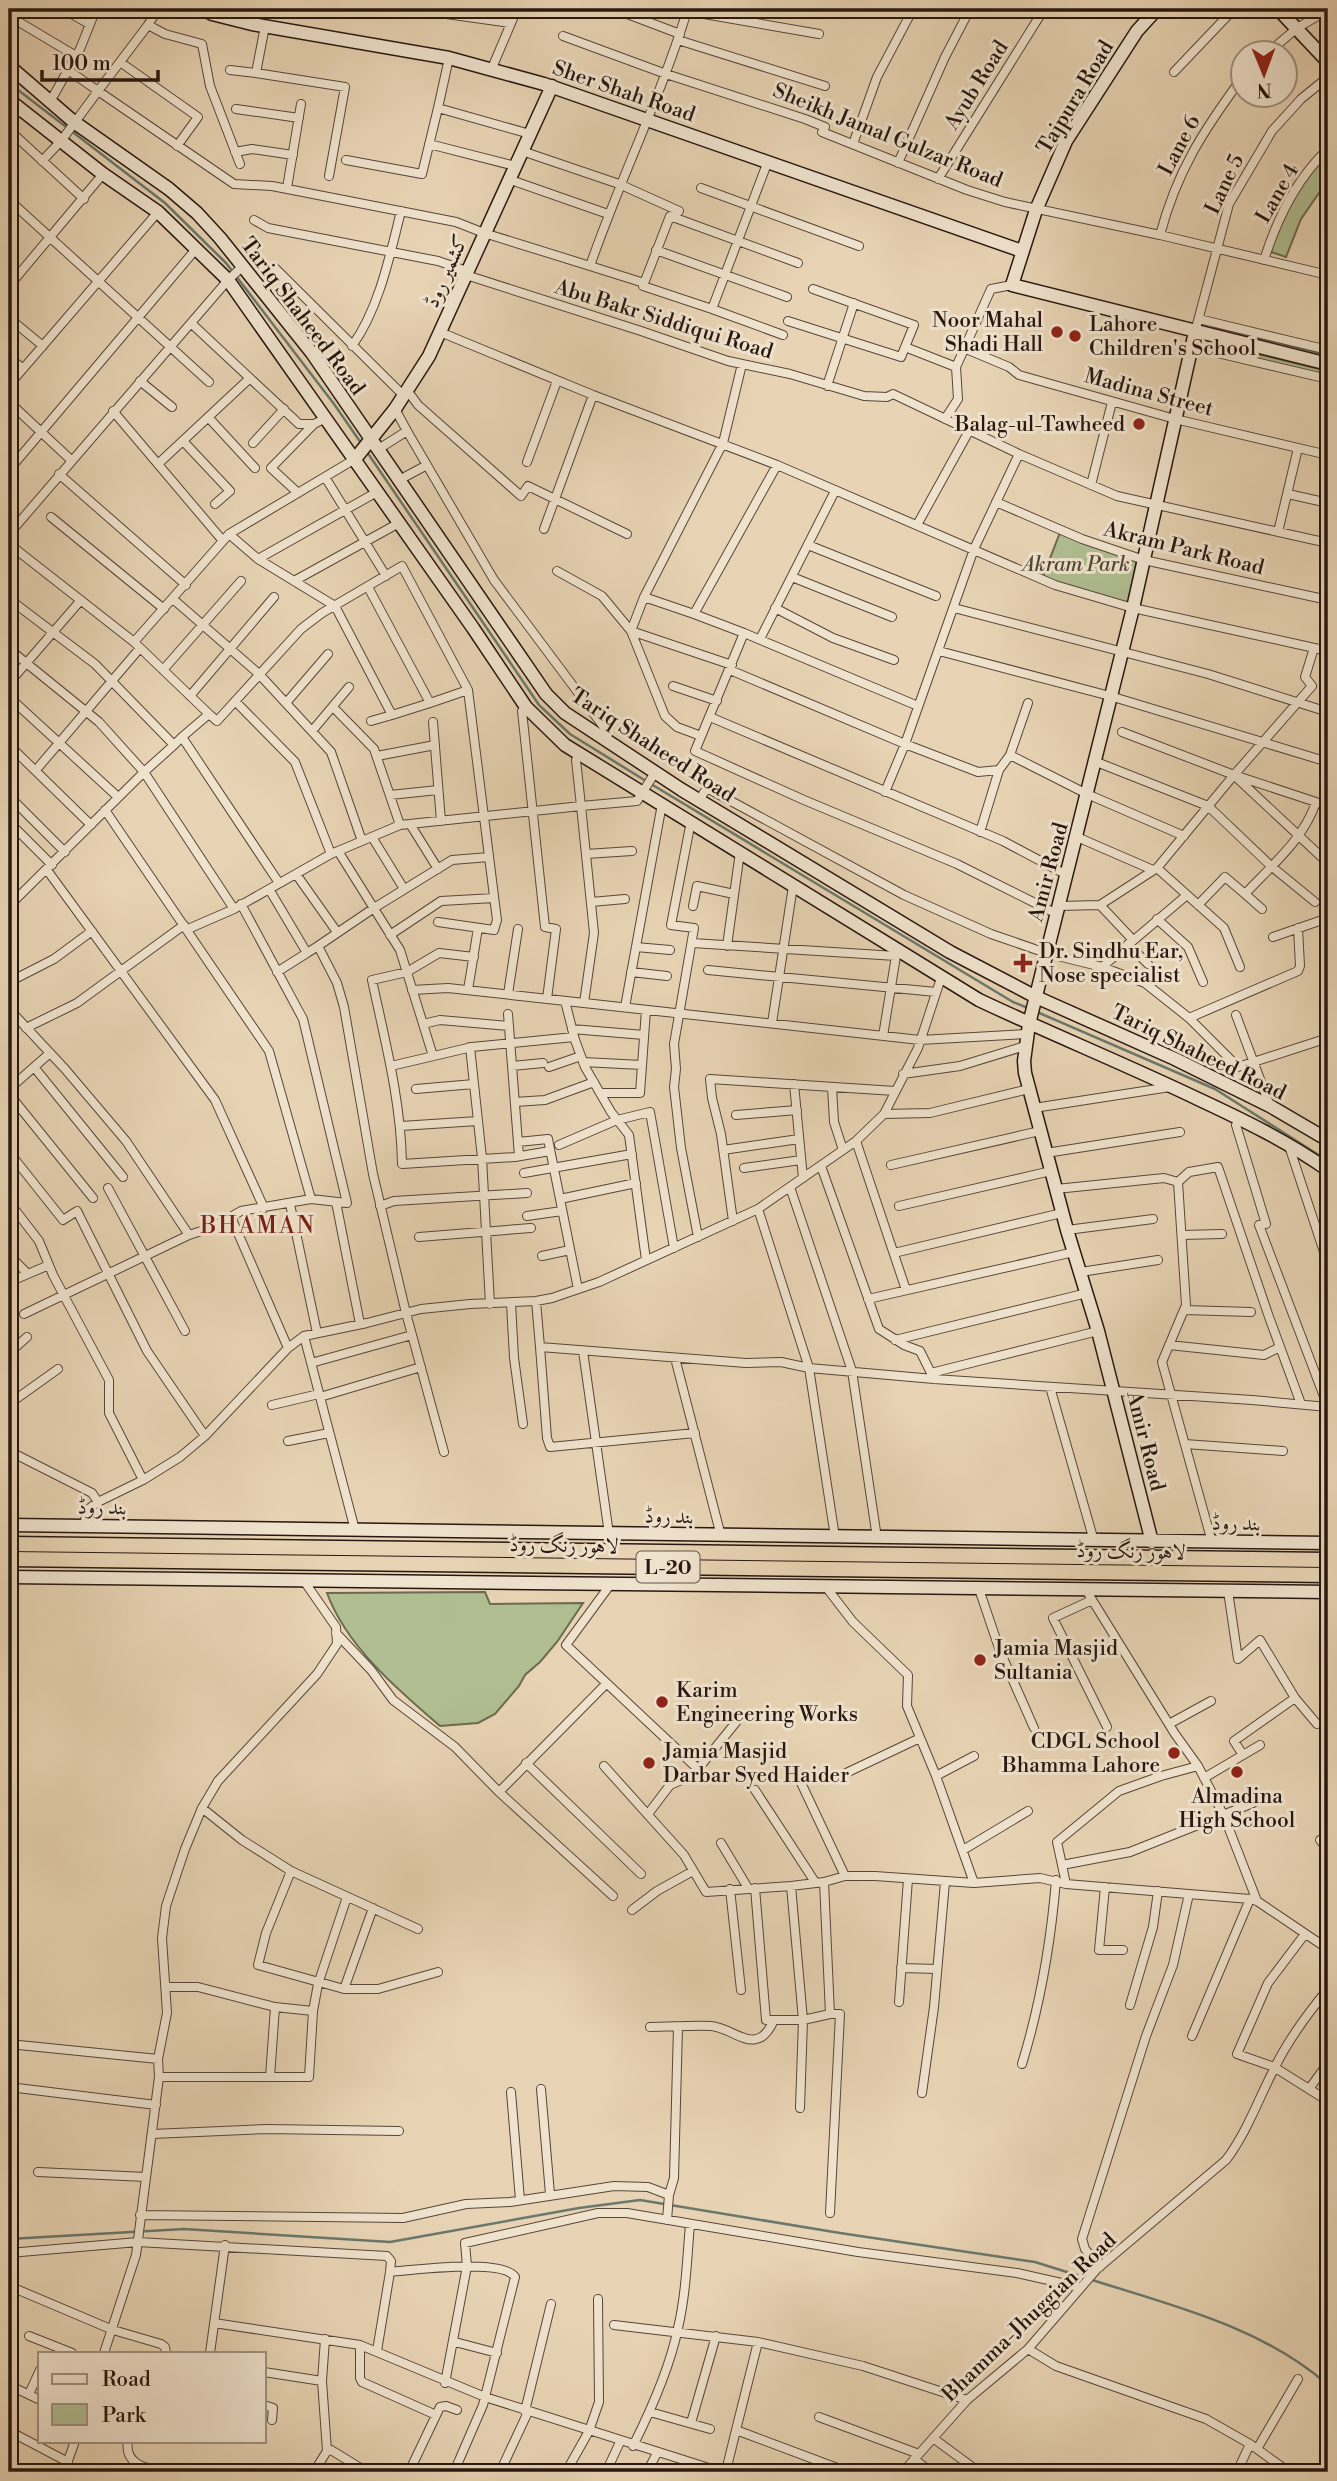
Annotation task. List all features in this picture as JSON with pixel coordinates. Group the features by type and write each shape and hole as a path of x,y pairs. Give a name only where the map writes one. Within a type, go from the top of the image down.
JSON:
{"highway":[{"name":"لاہور رنگ روڈ","path":"9,1544 1328,1560"},
{"name":"لاہور رنگ روڈ","path":"9,1559 1328,1575"}],"main road":[{"name":"Sher Shah Road","path":"203,9 212,14 258,25 492,68 768,160 1022,251"},
{"path":"256,9 258,25"},
{"name":"Tajpura Road","path":"1012,285 1036,210 1066,141 1138,32 1157,9"},
{"path":"1278,9 1328,62"},
{"name":"Tariq Shaheed Road","path":"9,66 51,100 73,123 169,189 197,213 236,273 320,421 355,459 526,708 551,733 897,953 1028,1031 1135,1068 1288,1143 1328,1170"},
{"name":"کشمیر روڈ","path":"355,459 372,446 429,356 552,86"},
{"name":"Tariq Shaheed Road","path":"9,100 62,139 103,174 158,212 196,250 236,273 312,353 372,446 399,480 546,694 565,713 654,775 950,952 1036,998 1175,1059 1269,1106 1328,1140"},
{"path":"1012,285 1197,325 1328,364"},
{"name":"Amir Road","path":"1152,1542 1098,1331 1062,1213 1024,1067 1028,1031 1046,953 1133,608 1197,325"},
{"name":"بند روڈ","path":"9,1525 1328,1543"},
{"path":"9,1577 979,1588 1089,1595 1228,1591 1328,1592"}],"street":[{"path":"63,9 89,24"},
{"path":"51,100 76,56 96,9"},
{"path":"42,160 62,139 158,9"},
{"path":"411,9 511,23"},
{"path":"492,68 517,9"},
{"path":"614,9 679,37 825,86"},
{"path":"590,267 619,184 649,121 687,11 689,9 819,34"},
{"path":"853,145 877,77 913,9"},
{"path":"898,163 945,57 971,9"},
{"name":"Ayub Road","path":"938,179 1044,9"},
{"path":"1174,72 1234,9"},
{"path":"1285,38 1328,10"},
{"path":"9,16 76,56"},
{"path":"148,25 165,34 202,44 210,86 240,164"},
{"path":"256,73 258,25"},
{"name":"Sheikh Jamal Gulzar Road","path":"562,36 666,74 805,119 825,127 822,132 967,190 1036,210 1160,235 1328,275"},
{"path":"346,160 422,174 449,58"},
{"path":"120,62 198,117 177,146"},
{"path":"68,70 234,184 287,188 456,222 644,283"},
{"path":"230,70 345,87 330,176"},
{"name":"Lane 5","path":"1197,325 1229,204 1272,131 1301,99 1328,77"},
{"name":"Lane 6","path":"1160,235 1169,200 1187,162 1209,122 1228,97"},
{"path":"287,188 301,104"},
{"path":"438,108 530,134"},
{"path":"236,109 299,118"},
{"path":"9,118 22,110"},
{"path":"9,130 84,199"},
{"path":"429,144 515,166"},
{"path":"236,152 252,149 293,155"},
{"name":"Lane 4","path":"1264,260 1272,235 1291,196 1328,149"},
{"path":"522,151 619,184 679,211"},
{"path":"712,309 768,160"},
{"path":"9,286 103,174"},
{"path":"509,179 608,214"},
{"path":"701,188 859,246"},
{"path":"9,200 209,382"},
{"path":"352,346 363,331 376,300 401,211"},
{"path":"9,385 158,212"},
{"path":"783,335 643,286 670,216 798,262"},
{"name":"Abu Bakr Siddiqui Road","path":"254,220 268,228 438,261 742,365 790,374 863,396 887,397 893,394 1019,454 1117,496 1328,543"},
{"path":"9,470 196,250"},
{"path":"656,250 787,298"},
{"path":"9,266 18,275"},
{"path":"274,267 352,346 521,496 528,486 627,534"},
{"path":"9,534 113,411 236,273"},
{"path":"945,419 958,399 957,367 990,289 1012,285"},
{"path":"788,321 901,358 914,325 813,289"},
{"path":"827,386 854,303"},
{"path":"9,317 43,346"},
{"path":"191,324 299,424 320,421"},
{"path":"1197,325 1328,350"},
{"path":"440,332 557,381 778,465 1055,584 1133,608 1328,651"},
{"path":"905,347 957,367"},
{"path":"1192,347 1328,379"},
{"name":"Madina Street","path":"966,349 1009,367 1019,375 1175,419 1328,455"},
{"path":"9,357 23,369"},
{"path":"631,631 644,597 723,443 742,365"},
{"path":"158,464 250,378"},
{"path":"140,381 172,407"},
{"path":"527,462 557,381"},
{"path":"544,529 593,395"},
{"path":"9,402 71,460"},
{"path":"1091,485 1112,402"},
{"path":"253,443 284,409"},
{"path":"396,409 494,580 606,730 600,736"},
{"path":"113,411 226,538 335,606 393,715"},
{"path":"208,417 255,468"},
{"path":"298,493 271,468 320,421"},
{"path":"372,446 407,431"},
{"path":"917,525 969,431"},
{"path":"183,440 230,491 215,504"},
{"path":"1279,532 1298,448"},
{"path":"885,792 905,744 974,549 1019,454"},
{"path":"37,770 112,681 164,608 226,538 355,459"},
{"path":"399,480 427,465"},
{"path":"694,614 778,465"},
{"path":"59,474 186,585"},
{"path":"325,477 386,576"},
{"path":"760,639 835,491"},
{"path":"258,559 377,492"},
{"path":"1288,494 1328,503"},
{"name":"Akram Park Road","path":"996,502 1082,539 1144,559 1328,600"},
{"path":"51,517 164,608"},
{"path":"293,581 400,523"},
{"path":"9,544 137,645 217,721 301,629 402,566 468,690 497,919 494,930 438,922"},
{"path":"808,545 936,596"},
{"path":"557,571 602,596 631,631 665,716 677,727 701,736"},
{"path":"792,576 892,617"},
{"path":"163,670 241,581"},
{"path":"368,587 430,702"},
{"path":"190,696 274,597"},
{"path":"644,597 760,639 918,706"},
{"path":"9,599 95,664 174,745"},
{"path":"173,599 259,674 331,752 362,841"},
{"path":"9,683 81,600"},
{"path":"775,608 833,638 894,660"},
{"path":"954,608 1208,674 1328,712"},
{"path":"631,631 731,668 905,744 978,772 999,770"},
{"path":"744,633 695,751 1058,910 1100,905 1155,869 1312,686 1305,677 1314,648"},
{"path":"9,649 99,722 144,772 238,906 303,1019 347,1203 311,1199 240,1211 213,1227 188,1235 24,1314"},
{"path":"939,651 1110,696 1328,762"},
{"path":"286,704 328,654"},
{"path":"673,686 716,701"},
{"path":"312,732 349,687"},
{"path":"371,721 468,690"},
{"path":"9,696 118,797"},
{"path":"235,701 295,761 334,853 374,908 400,950 433,1056"},
{"path":"980,832 999,770 1010,755 1028,703"},
{"path":"333,707 374,749 400,825"},
{"path":"526,708 522,711 545,927 556,929 547,999"},
{"path":"9,904 50,867 144,772 209,714"},
{"path":"710,717 1003,841 1067,875"},
{"path":"433,722 440,821"},
{"path":"1122,732 1234,775 1328,806"},
{"path":"182,737 279,883"},
{"path":"9,745 91,825"},
{"path":"377,756 435,745"},
{"path":"579,753 576,760 594,933 584,1003"},
{"path":"1010,755 1087,794 1184,836"},
{"path":"1094,761 1208,806 1271,866 1315,902"},
{"path":"26,1028 77,1003 186,927 238,906 334,853 400,825 637,801 654,775"},
{"path":"1234,775 1328,863"},
{"path":"699,800 707,788 904,895 991,934 1046,953 1102,967 1145,983 1189,1017 1236,1065 1242,1067 1328,1038"},
{"path":"390,795 438,790"},
{"path":"9,796 65,852"},
{"path":"1245,894 1298,837 1310,821 1316,802"},
{"path":"625,1007 662,804"},
{"path":"106,810 269,1051 311,1199"},
{"path":"691,821 671,925 694,928 674,1044 674,1087 681,1149 698,1237"},
{"path":"9,822 50,867 92,931 215,1100 264,1208"},
{"path":"410,824 438,869"},
{"path":"372,837 404,890"},
{"path":"1077,837 1155,869 1224,928 1240,967"},
{"path":"586,854 632,851"},
{"path":"727,946 740,852"},
{"path":"277,972 452,860 489,857"},
{"path":"296,874 337,932"},
{"path":"1198,905 1225,877 1262,909"},
{"path":"694,906 697,886 734,894"},
{"path":"772,1023 793,886"},
{"path":"268,889 307,953"},
{"path":"1102,967 1187,895"},
{"path":"390,935 441,901 494,898"},
{"path":"591,902 625,899"},
{"path":"1100,905 1148,964"},
{"path":"1273,937 1328,918"},
{"path":"1157,919 1188,947 1203,982"},
{"path":"468,990 478,928"},
{"path":"1189,1017 1298,971 1298,928"},
{"path":"508,994 518,929"},
{"path":"9,982 54,959 92,931"},
{"path":"692,943 783,950 897,953 883,1036"},
{"path":"318,946 337,982 344,1007 380,1206 444,1452"},
{"path":"636,947 670,950"},
{"path":"474,957 439,953 407,972 372,980 401,1126 402,1164 519,1156 550,1150"},
{"path":"708,970 936,992"},
{"path":"631,972 667,976"},
{"path":"83,1527 88,1510 98,1502 143,1480 180,1457 205,1436 288,1348 304,1336 421,1309 536,1301 578,1289 646,1261 758,1209 856,1142 884,1114 920,1040 941,978"},
{"path":"412,990 448,988 920,1040 1028,1031"},
{"path":"565,1001 582,1059 600,1093 629,1135 646,1261"},
{"path":"600,1093 640,1093 646,1010"},
{"path":"508,1014 519,1156"},
{"path":"11,1015 50,1053 126,1141 188,1235"},
{"path":"1236,1015 1269,1106"},
{"path":"423,1024 440,1020 509,1026"},
{"path":"903,1074 960,1066 1028,1031"},
{"path":"391,1066 470,1047 510,1044 573,1033 644,1035"},
{"path":"470,1047 482,1158 490,1304"},
{"path":"50,1053 9,1091 93,1198"},
{"path":"512,1066 546,1065 582,1059 642,1065"},
{"path":"34,1067 123,1177"},
{"path":"733,1222 710,1079 895,1091"},
{"path":"515,1102 545,1100 594,1082"},
{"path":"416,1088 474,1084"},
{"path":"794,1084 803,1178"},
{"path":"832,1087 834,1122 843,1150"},
{"path":"1034,1108 1173,1087"},
{"path":"884,1114 930,1113 1029,1089"},
{"path":"736,1115 797,1110"},
{"path":"559,1145 617,1120 650,1112 674,1248"},
{"path":"540,1347 746,1363 781,1362 809,1368 1328,1407 1259,1225 1266,1224 1236,1125 1240,1118"},
{"path":"401,1126 478,1121"},
{"path":"891,1165 1040,1131"},
{"path":"1046,1153 1180,1132"},
{"path":"518,1142 548,1139 578,1289"},
{"path":"723,1150 799,1139"},
{"path":"856,1142 906,1290"},
{"path":"1288,1143 1328,1264"},
{"path":"9,1152 63,1220 77,1212 147,1351 205,1436"},
{"path":"524,1173 632,1154"},
{"path":"744,1168 801,1160"},
{"path":"821,1166 879,1329 895,1340 920,1351 932,1376"},
{"path":"1178,1182 1189,1172 1218,1167 1301,1404"},
{"path":"899,1206 1051,1171"},
{"path":"1056,1189 1164,1178 1178,1182"},
{"path":"1178,1182 1186,1305 1162,1362 1212,1542"},
{"path":"560,1199 636,1183"},
{"path":"790,1187 852,1371 877,1538"},
{"path":"108,1188 185,1331"},
{"path":"380,1206 394,1201 527,1193"},
{"path":"9,1202 39,1241 64,1296 109,1380 109,1413 143,1480"},
{"path":"336,1202 360,1324"},
{"path":"290,1204 317,1333"},
{"path":"758,1209 809,1368 835,1537"},
{"path":"527,1216 562,1211"},
{"path":"894,1253 1062,1213"},
{"path":"231,1217 288,1348"},
{"path":"1067,1230 1153,1219"},
{"path":"1317,1230 1328,1225"},
{"path":"419,1237 531,1228"},
{"path":"1182,1235 1222,1234"},
{"path":"542,1255 570,1250"},
{"path":"869,1299 1074,1252"},
{"path":"9,1255 28,1274"},
{"path":"1081,1272 1158,1260"},
{"path":"9,1283 49,1265"},
{"path":"895,1340 1087,1293"},
{"path":"536,1301 547,1438 550,1447 695,1433"},
{"path":"511,1303 514,1358 523,1424"},
{"path":"1184,1310 1251,1312"},
{"path":"932,1376 1098,1331"},
{"path":"311,1363 412,1335"},
{"path":"304,1336 355,1530"},
{"path":"9,1353 27,1337"},
{"path":"1169,1345 1264,1355 1280,1347"},
{"path":"583,1351 608,1534"},
{"path":"675,1358 722,1536"},
{"path":"272,1405 320,1396 421,1367"},
{"path":"9,1404 58,1369"},
{"path":"1050,1387 1094,1541"},
{"path":"288,1441 329,1433"},
{"path":"1185,1444 1283,1451"},
{"path":"9,1451 92,1493 98,1502"},
{"path":"104,2352 113,2330 137,2239 146,2178 159,2077 158,2059 167,2013 162,1938 166,1906 202,1808 218,1781 317,1674 337,1643 336,1627 304,1581"},
{"path":"610,1584 566,1646 698,1769"},
{"path":"826,1587 853,1622 908,1675 907,1706 936,1776 974,1883"},
{"path":"979,1588 1000,1651 1034,1728"},
{"path":"1228,1591 1238,1659 1260,1640 1296,1698 1317,1724"},
{"path":"1107,1727 1053,1619 1089,1595 1198,1766 1224,1816 1253,1900 1192,2036"},
{"path":"336,1633 372,1670 393,1700 455,1747 499,1792 612,1896"},
{"path":"499,1792 606,1684"},
{"path":"1242,1755 1234,1741 1296,1698"},
{"path":"1169,1724 1211,1701"},
{"path":"648,1814 670,1785 691,1776 698,1769 737,1721"},
{"path":"846,1773 920,1738"},
{"path":"1204,1778 1260,1745"},
{"path":"936,1776 974,1756"},
{"path":"526,1763 641,1874"},
{"path":"604,1766 684,1855 706,1892 791,1886 845,1876 974,1883 1041,1878 1066,1884 1253,1900 1328,1949"},
{"path":"1066,1884 1057,1842 1119,1791 1198,1766"},
{"path":"795,1770 845,1876"},
{"path":"755,1790 819,1882 830,2014"},
{"path":"1062,1865 1130,1852 1253,1803"},
{"path":"202,1808 242,1840 291,1871 418,1929"},
{"path":"963,1850 1028,1811"},
{"path":"1320,1840 1328,1850"},
{"path":"721,1843 752,1888 766,2020 803,2020 840,2014 830,2213"},
{"path":"291,1871 267,1933 258,1965 344,1990 378,1989 438,1972"},
{"path":"632,1910 657,1891 694,1871"},
{"path":"899,2001 908,1879"},
{"path":"1022,2064 1052,1926 1056,1880"},
{"path":"922,2094 945,1882"},
{"path":"791,1886 803,2020 800,2108"},
{"path":"1105,1887 1099,1950 1123,1950"},
{"path":"730,1889 741,1990"},
{"path":"1130,2005 1153,1927 1158,1891"},
{"path":"1099,2268 1085,2249 1082,2239 1146,2036 1173,1965 1189,1894"},
{"path":"159,2077 309,2077 313,2011 318,1984 347,1897"},
{"path":"344,1990 373,1908"},
{"path":"1305,1934 1268,1983 1237,2054 1274,2067 1328,2101"},
{"path":"901,1968 937,1969"},
{"path":"166,1987 198,1987 275,2007 313,2011"},
{"name":"Bhamma-Jhuggian Road","path":"903,2472 967,2400 1028,2348 1080,2286 1226,2160 1240,2141 1274,2067 1308,2013 1328,1989"},
{"path":"270,2077 275,2007"},
{"path":"650,2026 719,2027 747,2040 757,2039 769,2031 773,2022"},
{"path":"667,2216 674,2178 678,2027"},
{"path":"9,2045 158,2059"},
{"path":"1309,2089 1328,2063"},
{"path":"9,2087 156,2105"},
{"path":"541,2088 550,2194"},
{"path":"511,2092 520,2200"},
{"path":"152,2134 267,2129 399,2131"},
{"path":"38,2172 146,2178"},
{"path":"139,2217 403,2218 466,2204 520,2200 633,2185 648,2187 669,2196"},
{"path":"445,2383 467,2266 464,2246 468,2241 598,2213 667,2216 690,2224 858,2252 1017,2273 1080,2286"},
{"path":"633,2446 650,2412 678,2331 690,2224"},
{"path":"9,2253 137,2239 387,2256 391,2261 390,2272 377,2351"},
{"path":"210,2352 225,2245"},
{"path":"390,2272 467,2266 506,2269 514,2277 485,2397 477,2422 454,2472"},
{"path":"9,2286 113,2330 161,2344 166,2352"},
{"path":"566,2472 589,2431 598,2402 598,2299"},
{"path":"500,2472 527,2411 551,2304"},
{"path":"214,2323 360,2345 412,2365 445,2383 485,2397 633,2446 709,2468 740,2472"},
{"path":"614,2325 758,2342 863,2366 967,2400"},
{"path":"29,2336 50,2349"},
{"path":"691,2423 716,2336"},
{"path":"314,2472 327,2451 322,2381 325,2339"},
{"path":"454,2342 497,2353"},
{"path":"727,2470 758,2342"},
{"path":"360,2345 362,2382 436,2415"},
{"path":"1028,2348 1056,2366 1206,2418 1253,2446 1289,2472"},
{"path":"266,2372 322,2381"},
{"path":"29,2395 38,2375"},
{"path":"1237,2472 1297,2379"},
{"path":"17,2389 38,2399"},
{"path":"266,2406 273,2408 272,2420"},
{"path":"409,2472 436,2415 443,2406 457,2410"},
{"path":"650,2412 710,2429"},
{"path":"818,2417 917,2457 931,2472"},
{"path":"736,2430 848,2472"},
{"path":"9,2431 68,2462"},
{"path":"933,2438 979,2472"},
{"path":"64,2472 75,2442"},
{"path":"128,2442 128,2455 132,2461 146,2470 162,2472"},
{"path":"606,2472 620,2442"},
{"path":"327,2451 335,2451 367,2472"},
{"path":"647,2472 657,2453"}],"green space":[{"path":"1328,152 1328,180 1301,219 1286,257 1268,251 1300,186"},
{"path":"1214,327 1328,355 1328,361 1210,330"},
{"path":"1208,342 1328,371 1328,377 1207,347"},
{"name":"Akram Park","path":"1061,530 1137,560 1127,607 1042,579"},
{"path":"485,1592 490,1604 583,1603 557,1642 525,1675 495,1714 478,1723 440,1726 391,1682 360,1649 336,1613 327,1593"}],"waterway":[{"path":"9,83 165,203 226,263 361,443"},
{"path":"367,452 539,705 570,734 646,781"},
{"path":"651,784 1013,1002 1028,1008"},
{"path":"1037,1012 1215,1089 1328,1161"},
{"path":"9,2239 184,2229 390,2242 579,2208 640,2200 1035,2262 1086,2278"},
{"path":"1092,2280 1185,2309 1246,2333 1302,2365 1328,2385"}],"place":[{"name":"Noor Mahal Shadi Hall","path":"1057,332"},
{"name":"Lahore Children's School","path":"1075,336"},
{"name":"Balag-ul-Tawheed","path":"1139,424"},
{"name":"Dr. Sindhu Ear, Nose specialist","path":"1023,963"},
{"name":"Jamia Masjid Sultania","path":"980,1660"},
{"name":"Karim Engineering Works","path":"662,1702"},
{"name":"CDGL School Bhamma Lahore","path":"1174,1753"},
{"name":"Jamia Masjid Darbar Syed Haider","path":"649,1763"},
{"name":"Almadina High School","path":"1237,1772"}],"district":[{"name":"BHAMAN","path":"258,1225"}]}
